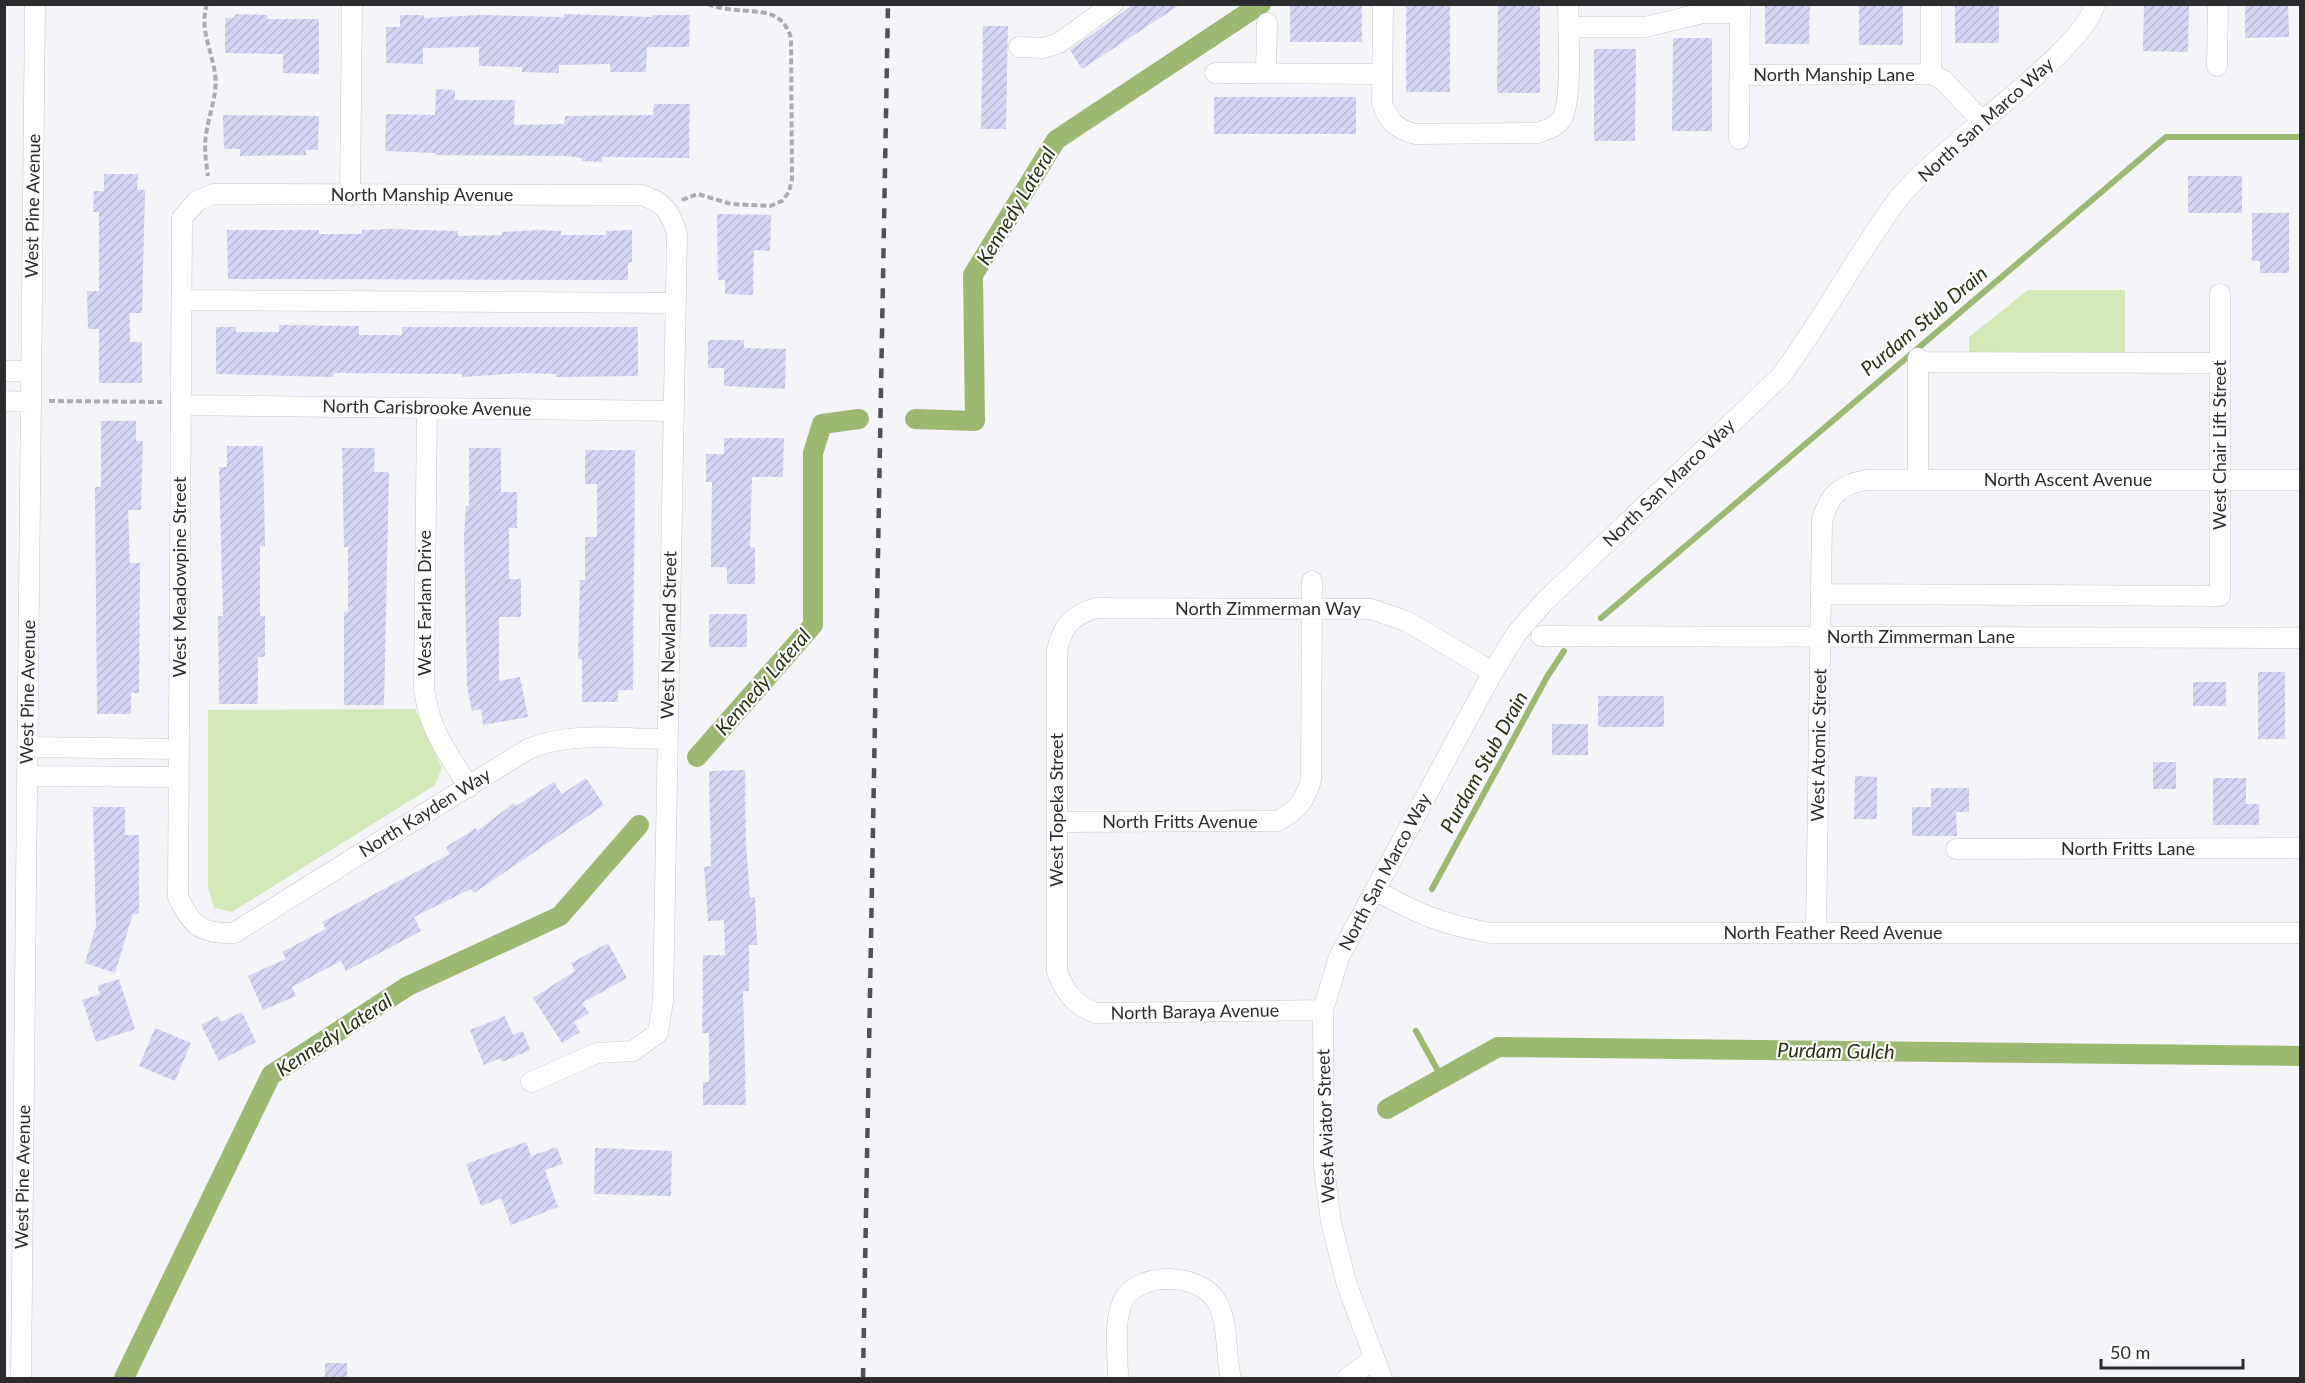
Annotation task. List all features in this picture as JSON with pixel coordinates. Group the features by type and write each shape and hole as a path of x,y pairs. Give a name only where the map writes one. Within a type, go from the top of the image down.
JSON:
{"street":[{"name":"West Pine Avenue","path":"21,1378 13,1219 39,402 32,371 35,4"},
{"path":"350,196 352,4"},
{"path":"1019,48 1043,48 1059,43 1113,4"},
{"path":"1383,4 1383,103 1386,115 1393,125 1416,134 1538,133 1553,128 1561,121 1567,100 1568,4"},
{"path":"1930,74 1931,4"},
{"path":"2217,66 2218,4"},
{"path":"1568,27 1645,27 1703,13 1740,9 1739,139"},
{"name":"North San Marco Way","path":"1323,1010 1339,957 1493,672 1516,634 1544,602 1780,377 1900,197 1982,121 2072,44 2095,9"},
{"path":"1266,73 1267,23"},
{"path":"1215,73 1383,74"},
{"name":"North Manship Lane","path":"1740,75 1930,74 1943,80 1982,121"},
{"name":"North Manship Avenue","path":"182,218 197,201 213,194 641,195 675,204"},
{"name":"West Newland Street","path":"531,1082 597,1053 633,1051 658,1033 663,1001 666,739 676,303 675,204"},
{"name":"West Meadowpine Street","path":"182,218 182,300 172,404 178,749 178,897 186,914 200,928"},
{"name":"West Chair Lift Street","path":"1822,594 2220,596 2220,294"},
{"path":"182,300 676,303"},
{"path":"1918,480 1919,360 2220,363"},
{"path":"4,370 32,371"},
{"path":"4,402 39,402"},
{"name":"North Carisbrooke Avenue","path":"172,404 673,411"},
{"name":"West Farlam Drive","path":"427,408 425,700 435,734 469,787"},
{"name":"North Ascent Avenue","path":"1838,490 1850,483 1866,480 2301,480"},
{"name":"West Atomic Street","path":"1816,932 1822,520 1827,504 1838,490"},
{"path":"1311,580 1311,609"},
{"name":"North Zimmerman Way","path":"1068,622 1080,612 1096,608 1371,609 1406,621 1493,672"},
{"name":"North Fritts Avenue","path":"1057,822 1277,821 1298,808 1307,795 1311,780 1311,609"},
{"name":"West Topeka Street","path":"1068,622 1060,634 1057,651 1057,972 1071,998"},
{"name":"North Zimmerman Lane","path":"1541,636 2301,638"},
{"name":"North Kayden Way","path":"200,928 212,934 234,933 528,749 547,741 565,738 666,739"},
{"path":"27,747 178,749"},
{"path":"27,776 178,777"},
{"name":"North Fritts Lane","path":"1956,849 2301,848"},
{"name":"North Feather Reed Avenue","path":"1375,890 1420,916 1454,927 1490,933 2301,933"},
{"name":"North Baraya Avenue","path":"1071,998 1083,1008 1095,1013 1323,1010"},
{"name":"West Aviator Street","path":"1323,1010 1324,1167 1331,1222 1347,1285 1382,1378"},
{"path":"1118,1378 1120,1309 1132,1290 1156,1281 1192,1282 1205,1287 1219,1305 1231,1378"},
{"path":"1347,1378 1374,1359"}],"path":[{"path":"207,4 206,39 215,72 216,86 204,154 208,177"},
{"path":"707,4 719,8 760,5"},
{"path":"675,204 698,194 719,202 757,207 782,201 789,192 792,179 791,38 784,15"},
{"path":"39,402 172,404"}],"green space":[{"path":"2028,290 2125,290 2125,353 1969,352 1969,337"},
{"path":"415,709 442,768 435,785 232,912 214,908 208,888 208,710"}],"building":[{"path":"1134,4 1181,4 1082,69 1070,50"},
{"path":"1406,4 1450,4 1450,92 1406,92"},
{"path":"1498,4 1540,4 1540,93 1497,93"},
{"path":"1765,4 1810,4 1809,44 1765,44"},
{"path":"1859,4 1903,4 1903,45 1859,45"},
{"path":"1955,4 1999,4 1999,43 1955,43"},
{"path":"2144,4 2189,4 2188,52 2143,51"},
{"path":"2245,4 2288,4 2289,37 2245,38"},
{"path":"1290,6 1362,6 1362,42 1290,42"},
{"path":"235,14 267,15 267,19 319,19 319,74 283,73 283,54 225,53 225,18 234,18"},
{"path":"564,14 653,17 653,15 690,15 689,47 647,47 646,72 610,72 610,64 559,65 559,73 522,72 522,67 479,66 479,47 423,48 423,64 386,63 386,27 400,27 400,15 424,15 424,18 480,15 564,17"},
{"path":"983,26 1008,26 1006,129 981,129"},
{"path":"1673,38 1712,38 1712,131 1672,131"},
{"path":"1594,49 1636,49 1635,141 1594,141"},
{"path":"436,89 455,90 455,100 515,100 514,125 564,124 565,116 653,115 654,104 690,104 689,158 602,157 602,162 582,161 582,158 564,156 435,155 435,153 385,151 386,114 435,115"},
{"path":"1214,97 1356,97 1356,134 1214,134"},
{"path":"223,115 319,116 318,150 306,150 306,155 240,156 240,149 224,149"},
{"path":"104,174 138,174 137,190 145,190 142,313 130,313 130,342 142,342 142,383 99,383 99,329 88,329 87,291 99,291 99,212 93,212 94,191 104,191"},
{"path":"2188,176 2242,176 2242,213 2188,213"},
{"path":"2252,213 2289,213 2289,273 2260,273 2260,261 2252,261"},
{"path":"717,214 771,215 770,251 754,250 753,295 725,294 725,280 718,280"},
{"path":"227,230 319,230 319,234 362,234 362,230 458,231 458,236 502,235 502,232 537,230 561,231 561,235 606,235 606,231 632,230 632,262 628,263 628,280 228,279"},
{"path":"279,325 359,326 359,335 402,335 402,327 638,327 638,376 556,377 556,374 520,373 462,377 462,374 334,373 333,377 216,374 216,327 236,327 236,332 279,332"},
{"path":"708,340 744,340 744,348 786,349 785,389 724,386 724,368 708,368"},
{"path":"101,421 136,421 136,441 143,441 141,510 128,510 130,563 140,563 139,693 131,693 131,714 97,714 95,487 101,487"},
{"path":"724,438 784,438 783,477 752,477 750,547 755,547 755,584 727,584 727,567 711,567 712,482 706,482 706,454 724,454"},
{"path":"227,446 263,446 265,546 260,546 260,616 265,616 265,657 258,657 258,704 219,704 218,616 223,616 219,467 227,467"},
{"path":"342,448 375,448 374,472 389,472 384,705 344,705 344,612 348,612 348,547 344,547"},
{"path":"469,448 501,448 501,492 517,492 517,528 509,528 509,579 521,579 521,617 499,617 499,681 520,677 528,717 483,725 481,709 472,711 467,685 464,535 466,506 469,506"},
{"path":"585,450 635,450 633,690 618,690 618,702 582,702 582,659 578,659 580,580 585,580 585,537 597,537 597,484 585,484"},
{"path":"709,614 747,614 747,647 709,647"},
{"path":"2258,672 2285,672 2285,739 2258,739"},
{"path":"2193,682 2226,682 2226,706 2193,706"},
{"path":"1598,696 1664,696 1664,727 1598,727"},
{"path":"1552,724 1588,724 1588,755 1552,755"},
{"path":"2153,762 2176,762 2176,789 2153,789"},
{"path":"745,770 746,844 750,898 755,897 757,945 749,945 749,991 743,991 746,1105 703,1105 703,1082 709,1082 709,1033 702,1033 703,955 725,955 724,920 708,921 704,867 711,866 709,771"},
{"path":"1855,776 1877,777 1877,819 1854,819"},
{"path":"586,778 604,805 474,893 471,889 414,917 421,931 346,971 341,961 292,987 296,996 263,1010 248,976 286,959 282,952 326,929 322,922 450,854 446,847 476,828 477,831 514,803 516,806 554,782 562,794"},
{"path":"2213,778 2246,778 2246,804 2259,804 2259,825 2213,825"},
{"path":"1931,788 1969,788 1969,812 1956,812 1957,836 1912,836 1912,807 1931,807"},
{"path":"93,807 125,807 125,835 139,835 139,914 133,914 115,973 85,963 96,926"},
{"path":"608,943 627,978 582,1003 589,1013 574,1022 580,1032 562,1043 533,998 575,971 571,963"},
{"path":"119,979 135,1029 96,1042 82,1000 100,994 97,986"},
{"path":"242,1012 256,1042 219,1061 201,1025 218,1016 221,1022"},
{"path":"505,1016 513,1035 523,1031 530,1050 502,1062 501,1058 484,1065 470,1030"},
{"path":"155,1028 191,1043 175,1081 139,1066"},
{"path":"526,1142 531,1156 557,1147 563,1164 545,1170 558,1207 511,1225 501,1198 481,1206 466,1164"},
{"path":"595,1148 672,1151 671,1196 594,1194"},
{"path":"325,1363 347,1363 347,1378 325,1378"}],"waterway":[{"name":"Kennedy Lateral","path":"915,419 975,421 973,275 1056,140 1261,4"},
{"name":"Purdam Stub Drain","path":"1601,618 2166,137 2300,137"},
{"name":"Kennedy Lateral","path":"697,757 813,625 813,453 822,424 859,419"},
{"name":"Purdam Stub Drain","path":"1432,889 1547,677 1564,651"},
{"name":"Kennedy Lateral","path":"124,1378 271,1075 408,986 560,916 639,825"},
{"name":"Purdam Stub Drain","path":"1416,1031 1442,1078"},
{"name":"Purdam Gulch","path":"1387,1109 1498,1047 2300,1056"}],"railway":[{"path":"863,1378 888,4"}]}
